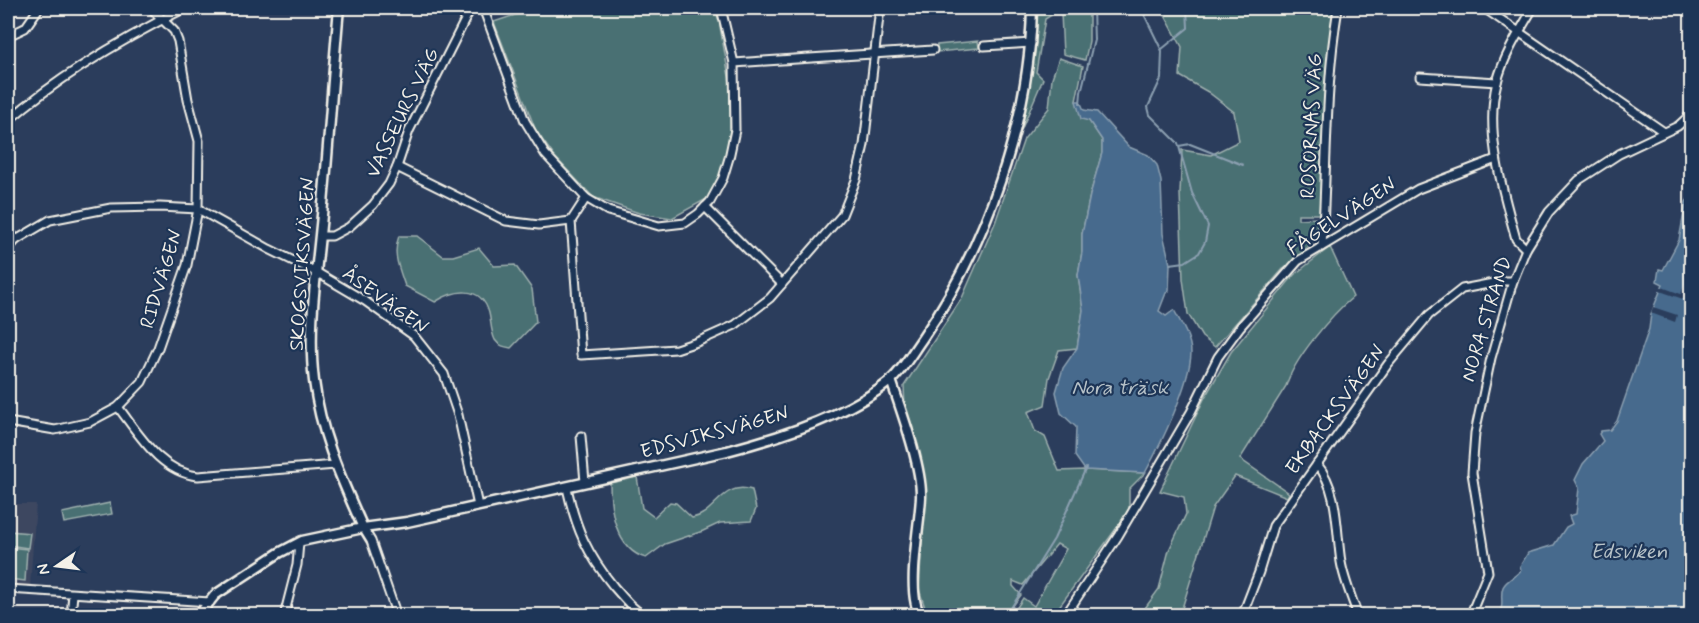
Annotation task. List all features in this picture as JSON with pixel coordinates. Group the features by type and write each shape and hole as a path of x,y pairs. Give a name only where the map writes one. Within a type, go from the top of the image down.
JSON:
{"street":[{"path":"8,36 26,28 39,8"},
{"name":"RIDVÄGEN","path":"8,422 55,430 90,422 118,407 142,382 158,348 187,265 198,209 198,141 178,42 174,32 151,8"},
{"path":"8,121 63,79 162,19 185,8"},
{"name":"SKOGSVIKSVÄGEN","path":"339,8 312,330 314,380 326,441 363,528 371,541 397,615"},
{"name":"VASSEURS VÄG","path":"320,236 332,236 349,227 374,206 389,184 409,130 471,8"},
{"path":"483,8 525,121 545,154 586,198 609,211 658,226 685,223 705,207 723,178 729,158 735,130 734,63 721,8"},
{"path":"586,198 571,221 581,355 676,349 735,325 770,298 842,215 856,180 864,145 880,8"},
{"name":"EDSVIKSVÄGEN","path":"198,615 210,602 243,576 299,543 329,534 407,522 567,488 768,440 808,425 876,392 891,381 939,314 972,252 994,195 1012,136 1031,44 1032,8"},
{"name":"ROSORNAS VÄG","path":"1322,246 1332,43 1338,8"},
{"path":"1484,8 1664,132"},
{"path":"1526,249 1516,239 1496,159 1493,111 1497,82 1505,59 1533,8"},
{"path":"984,46 1031,44"},
{"path":"734,63 933,50"},
{"path":"1420,77 1497,82"},
{"name":"NORA STRAND","path":"1470,615 1488,572 1472,473 1475,433 1489,364 1513,281 1526,249 1549,213 1579,180 1599,166 1678,126 1690,116 1692,110"},
{"name":"FÅGELVÄGEN","path":"1065,615 1118,536 1191,412 1218,357 1240,327 1298,261 1418,189 1496,159"},
{"path":"397,167 506,222 538,225 571,221"},
{"path":"705,207 782,284"},
{"name":"ÅSEVÄGEN","path":"8,249 16,240 50,220 111,208 198,209 269,249 316,272 414,336 444,374 458,415 478,506"},
{"path":"8,229 16,240"},
{"name":"EKBACKSVÄGEN","path":"1242,615 1259,572 1273,525 1388,364 1429,315 1462,289 1513,281"},
{"path":"891,381 921,482 913,588 919,613 905,615"},
{"path":"118,407 154,454 186,474 198,476 336,465"},
{"path":"581,436 585,482"},
{"path":"1317,464 1323,471 1329,490 1339,535 1341,562 1358,615"},
{"path":"567,488 572,510 585,545 597,567 628,603 645,615"},
{"path":"285,615 297,565 299,543"},
{"path":"8,589 210,602"},
{"path":"71,615 73,594"}],"shaded area":[{"path":"8,504 36,504 30,587 8,585"}],"green space":[{"path":"523,8 715,8 730,82 730,129 724,170 710,197 672,218 639,213 593,197 554,156 536,131 494,22 524,12"},
{"path":"1036,8 1054,8 1055,13 1045,19 1036,72 1043,79 1017,140 1035,51"},
{"path":"1059,8 1089,8 1089,41 1085,60 1063,54"},
{"path":"1161,8 1333,8 1326,73 1321,214 1298,214 1298,219 1319,218 1317,237 1291,265 1283,269 1215,347 1202,337 1188,314 1183,279 1180,193 1182,150 1211,155 1239,141 1234,112 1208,92 1180,76 1182,47"},
{"path":"978,41 979,48 937,52 937,45"},
{"path":"1059,58 1083,66 1076,101 1102,140 1102,153 1082,234 1078,275 1083,310 1077,348 1059,350 1049,378 1045,405 1028,412 1035,431 1045,437 1059,471 1145,473 1129,489 1129,511 1053,615 1012,615 1023,598 1034,606 1066,549 1057,544 1023,585 1013,581 1013,586 1021,595 1006,615 931,615 926,611 919,589 925,498 923,468 905,408 904,386 962,298 995,223 1024,139 1049,108 1052,78"},
{"path":"399,236 417,236 443,256 453,256 479,248 494,266 515,265 532,289 536,322 511,348 504,347 495,340 489,313 480,297 466,292 450,295 435,302 405,286 396,255"},
{"path":"1330,247 1353,297 1324,326 1305,351 1240,459 1289,493 1287,497 1235,476 1213,507 1180,615 1140,615 1159,589 1169,550 1186,514 1184,497 1160,491 1205,397 1231,352 1294,275"},
{"path":"637,477 642,508 654,517 670,502 676,503 692,518 700,516 726,494 742,488 752,490 756,509 751,521 720,523 665,544 646,558 636,554 621,538 611,505 610,483"},
{"path":"110,503 112,514 64,523 62,513"},
{"path":"9,531 30,533 28,548 8,545"},
{"path":"8,547 27,549 25,581 8,579"}],"water":[{"name":"Nora träsk","path":"1076,101 1080,101 1084,110 1097,112 1129,147 1148,155 1157,165 1161,181 1163,234 1170,264 1169,291 1159,311 1166,316 1174,310 1187,336 1191,353 1186,381 1180,397 1145,473 1085,470 1075,456 1076,427 1061,413 1056,392 1063,368 1077,348 1083,310 1078,275 1082,234 1102,153 1102,140 1089,121 1081,119"},
{"name":"Edsviken","path":"1691,183 1691,615 1497,616 1502,605 1503,587 1521,570 1520,566 1528,553 1554,545 1566,527 1572,524 1569,516 1576,514 1579,488 1575,480 1583,464 1603,441 1599,434 1601,431 1610,430 1617,421 1649,329 1651,314 1663,284 1657,281 1659,269 1663,270 1679,240"}],"pier":[{"path":"1685,284 1689,285 1683,299 1657,290 1659,286 1681,294"},
{"path":"1653,307 1677,315 1675,322 1651,313"}],"waterway":[{"path":"1080,104 1094,40 1093,8"},
{"path":"1143,8 1162,51 1161,79 1148,107 1150,115 1178,143 1192,193 1208,226 1205,242 1199,253 1185,262 1170,264"},
{"path":"1162,49 1188,28 1187,8"},
{"path":"1179,146 1190,144 1243,165"},
{"path":"1006,616 1054,539 1086,468"}]}
